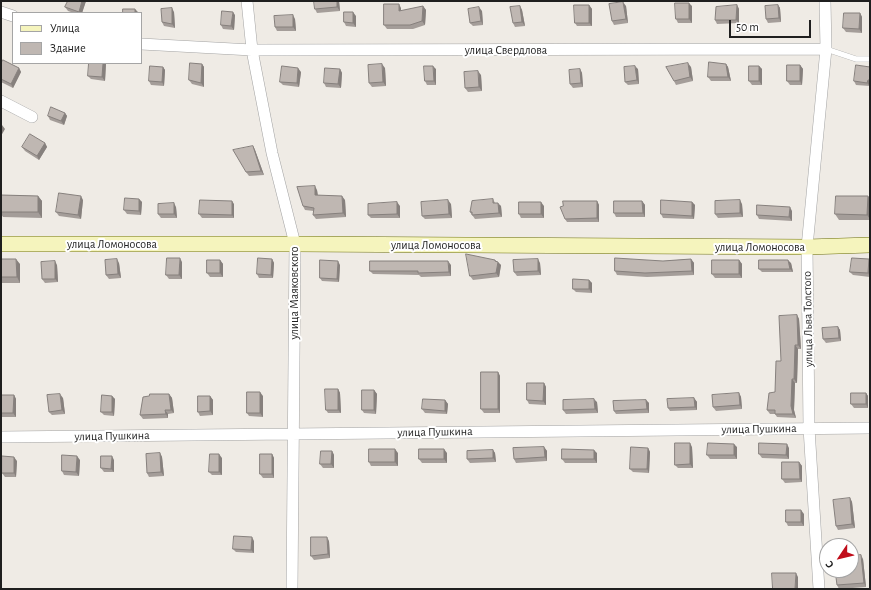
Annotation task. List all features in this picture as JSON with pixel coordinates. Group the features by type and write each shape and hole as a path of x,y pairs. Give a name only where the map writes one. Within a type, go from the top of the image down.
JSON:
{"street":[{"name":"улица Маяковского","path":"247,1 252,50 272,153 294,244 292,589"},
{"name":"улица Льва Толстого","path":"819,589 809,428 807,247 826,49 825,1"},
{"path":"1,12 12,16"},
{"name":"улица Свердлова","path":"142,44 252,50 826,49"},
{"path":"1,102 32,117"},
{"name":"улица Ломоносова","path":"1,244 807,247 870,245"},
{"name":"улица Пушкина","path":"1,437 870,428"}],"lane":[{"name":"улица Свердлова","path":"826,49 856,59 870,59"}],"building":[{"path":"68,1 82,1 79,12 65,7"},
{"path":"314,1 337,1 337,7 315,9"},
{"path":"623,2 626,19 612,21 609,4"},
{"path":"675,3 689,3 689,19 676,19"},
{"path":"384,4 399,4 399,11 423,6 422,21 410,25 384,25"},
{"path":"574,5 589,5 589,23 575,23"},
{"path":"737,5 736,20 715,20 716,7"},
{"path":"778,5 779,18 766,19 765,6"},
{"path":"520,6 522,22 513,23 510,7"},
{"path":"479,7 481,21 470,23 468,9"},
{"path":"172,8 172,24 162,22 161,9"},
{"path":"123,9 135,9 135,12 123,12"},
{"path":"222,11 233,12 231,26 221,25"},
{"path":"344,12 353,12 353,23 344,22"},
{"path":"844,13 860,13 859,29 843,28"},
{"path":"293,15 293,27 275,27 274,16"},
{"path":"3,60 19,68 11,84 1,79 1,64"},
{"path":"709,62 726,64 728,77 708,77"},
{"path":"190,63 202,64 201,83 189,80"},
{"path":"688,63 690,77 674,81 666,67"},
{"path":"89,64 103,64 102,77 88,76"},
{"path":"382,64 383,82 369,83 368,65"},
{"path":"787,65 800,65 800,81 787,81"},
{"path":"856,65 870,67 870,80 868,80 867,83 854,81"},
{"path":"150,66 163,67 162,82 149,81"},
{"path":"282,66 298,68 297,83 280,82"},
{"path":"424,66 433,66 434,81 425,81"},
{"path":"635,66 637,80 625,82 624,67"},
{"path":"749,66 759,66 759,81 749,81"},
{"path":"325,68 340,69 338,84 324,83"},
{"path":"580,69 581,83 570,84 569,70"},
{"path":"478,71 479,87 465,88 464,72"},
{"path":"51,107 65,113 61,121 48,116"},
{"path":"30,134 45,143 37,156 22,147"},
{"path":"253,146 261,171 246,172 233,150"},
{"path":"315,186 315,195 342,196 343,213 313,215 314,208 303,206 297,187"},
{"path":"59,193 81,196 78,215 56,212"},
{"path":"1,195 38,196 38,212 1,212"},
{"path":"836,196 868,196 867,215 835,214"},
{"path":"125,198 139,199 139,211 124,210"},
{"path":"493,199 493,203 498,203 499,213 472,215 472,212 470,212 472,201"},
{"path":"200,200 232,201 232,215 199,214"},
{"path":"448,200 449,214 422,216 421,202"},
{"path":"661,200 692,202 692,216 661,214"},
{"path":"740,200 740,213 715,214 715,201"},
{"path":"563,201 597,201 597,218 565,219 560,207 563,206"},
{"path":"614,201 642,201 643,213 614,213"},
{"path":"397,202 397,214 368,215 368,204"},
{"path":"519,202 541,202 541,214 519,214"},
{"path":"174,203 174,214 158,214 158,204"},
{"path":"757,205 790,207 789,217 757,215"},
{"path":"466,254 495,260 498,262 496,273 470,276"},
{"path":"167,258 180,258 179,275 166,275"},
{"path":"258,258 272,259 271,275 257,274"},
{"path":"615,258 663,261 691,259 692,271 645,273 615,271"},
{"path":"852,258 869,259 868,273 850,272"},
{"path":"1,259 16,259 17,277 1,277"},
{"path":"117,259 118,274 106,275 105,260"},
{"path":"538,259 538,271 514,272 513,260"},
{"path":"207,260 220,260 220,273 207,273"},
{"path":"320,260 338,261 337,279 320,278"},
{"path":"712,260 739,260 739,274 712,274"},
{"path":"759,260 788,260 790,269 759,269"},
{"path":"55,261 55,279 42,279 41,262"},
{"path":"370,261 448,261 449,272 418,273 418,271 370,271"},
{"path":"573,279 589,280 589,289 573,289"},
{"path":"797,315 798,345 795,345 794,379 792,379 791,406 793,414 775,414 775,410 767,410 769,393 775,392 776,361 781,361 779,316"},
{"path":"838,327 839,338 823,339 822,328"},
{"path":"481,372 498,372 498,409 481,409"},
{"path":"527,383 544,383 543,401 527,400"},
{"path":"325,389 338,389 338,410 326,410"},
{"path":"362,390 374,390 374,410 362,410"},
{"path":"247,392 260,392 260,413 247,413"},
{"path":"739,393 740,405 713,407 712,395"},
{"path":"851,393 866,393 866,404 851,404"},
{"path":"60,394 62,410 49,412 47,395"},
{"path":"150,394 169,394 171,410 165,410 166,414 140,415 143,397 149,396"},
{"path":"1,395 14,395 13,413 1,413"},
{"path":"102,395 112,396 112,412 101,412"},
{"path":"198,396 210,396 210,411 198,412"},
{"path":"694,398 695,407 668,408 667,399"},
{"path":"423,399 445,400 445,411 422,409"},
{"path":"594,399 595,409 563,410 563,400"},
{"path":"646,400 647,409 614,411 613,401"},
{"path":"675,443 690,443 690,464 675,465"},
{"path":"708,443 734,444 734,455 707,455"},
{"path":"759,443 787,444 786,455 759,454"},
{"path":"544,447 545,457 514,459 513,448"},
{"path":"631,447 648,448 647,469 630,469"},
{"path":"369,449 395,449 395,462 369,462"},
{"path":"419,449 444,449 444,459 419,459"},
{"path":"562,449 594,450 594,459 562,459"},
{"path":"493,450 493,458 467,459 467,451"},
{"path":"321,451 332,451 331,464 320,464"},
{"path":"160,453 161,472 147,473 146,454"},
{"path":"210,454 219,454 219,472 209,472"},
{"path":"260,454 272,454 272,474 260,474"},
{"path":"62,455 77,456 76,472 62,471"},
{"path":"2,456 14,457 14,473 2,473"},
{"path":"101,456 112,456 111,469 101,468"},
{"path":"782,462 799,462 800,479 782,479"},
{"path":"850,498 852,524 836,526 833,500"},
{"path":"786,510 801,510 801,522 786,522"},
{"path":"234,536 252,537 251,550 233,549"},
{"path":"311,537 327,537 328,554 311,556"},
{"path":"859,555 861,555 864,583 837,585 836,578 859,578"},
{"path":"772,573 796,573 795,589 773,589"}]}
